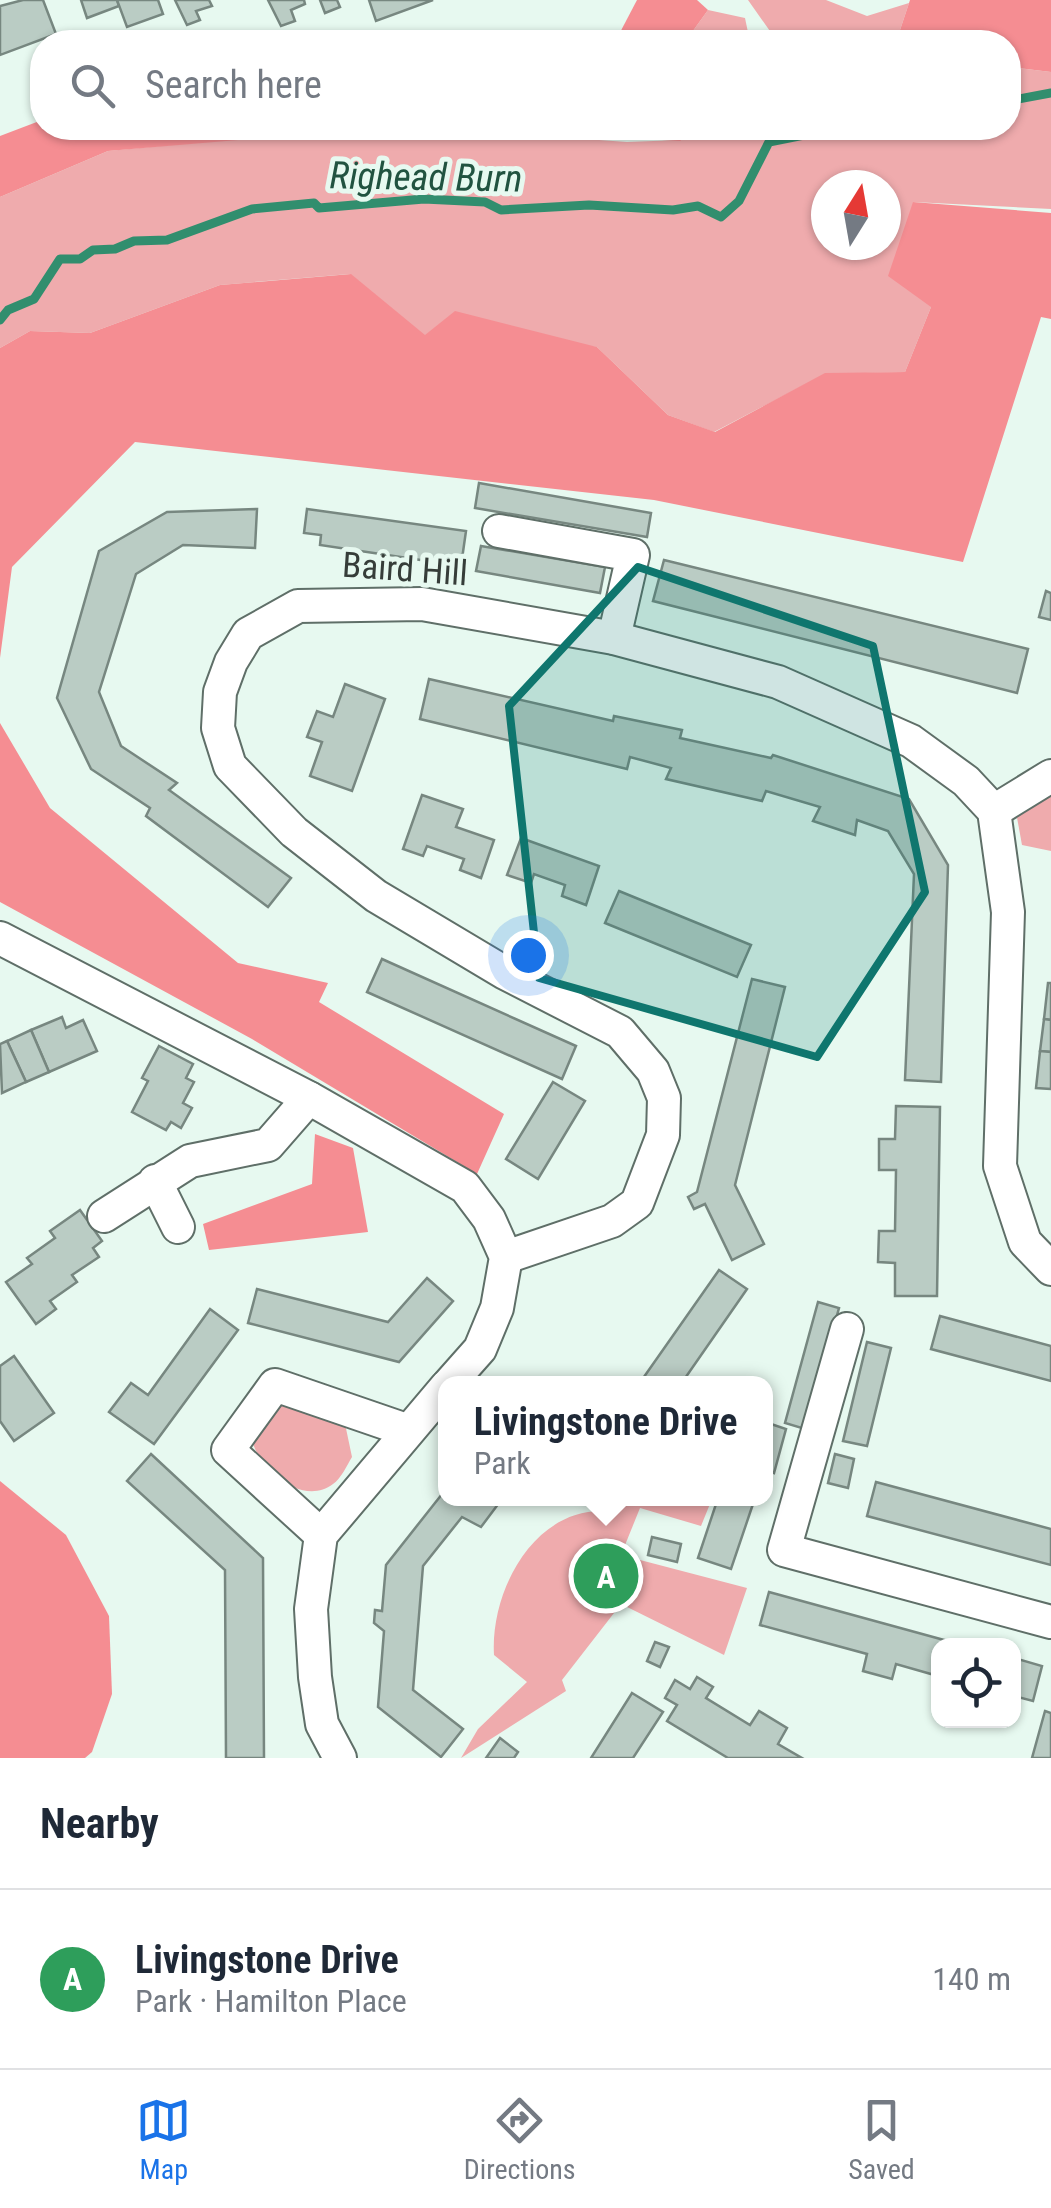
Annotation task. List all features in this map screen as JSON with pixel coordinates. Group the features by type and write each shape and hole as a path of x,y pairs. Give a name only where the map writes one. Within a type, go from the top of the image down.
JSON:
{"street":[{"path":"499,531 633,554 614,638"},
{"name":"Baird Hill","path":"506,1257 612,1221 637,1203 663,1135 664,1098 653,1070 620,1032 505,973 376,896 294,832 230,766 218,728 220,692 248,634 298,606 422,604 614,638 778,682 882,727 930,752 966,780 994,812"},
{"path":"1051,776 994,812 1008,912 1000,1166 1026,1242 1051,1269"},
{"path":"1,942 310,1098 465,1187 489,1219 506,1257 497,1308 480,1349 456,1376"},
{"path":"104,1216 190,1161 268,1145 310,1098"},
{"path":"155,1181 178,1226"},
{"path":"847,1329 784,1550 1051,1622"},
{"path":"321,1534 228,1450 275,1385 406,1430"},
{"path":"340,1758 322,1724 315,1677 312,1608 321,1534 438,1396"}],"highlighted area":[{"path":"638,567 873,646 925,892 817,1057 539,978 509,706"}],"shaded area":[{"path":"637,0 697,0 708,10 694,30 621,30"},
{"path":"748,0 826,0 867,16 909,3 900,30 769,30"},
{"path":"910,0 1051,0 1051,72 1021,68 1021,30 900,30"},
{"path":"708,10 745,18 748,30 694,30"},
{"path":"1021,68 1051,72 1051,209 913,202 931,307 905,372 825,374 714,432 668,415 597,347 425,336 350,274 220,285 90,333 30,331 0,348 0,197 108,151 223,140 1021,140"},
{"path":"30,125 30,140 238,140 108,151 0,197 0,136"},
{"path":"913,202 1051,213 1051,319 1041,317 963,562 654,500 135,442 12,567 0,658 0,348 30,331 90,333 220,285 351,274 425,335 455,311 597,347 668,415 715,432 825,373 905,372 931,307 888,276 893,260 901,260 901,238"},
{"path":"0,723 50,808 238,963 328,983 319,1002 504,1114 477,1174 252,1039 0,902"},
{"path":"1051,789 1051,851 1022,845 1016,812"},
{"path":"315,1134 353,1148 368,1232 209,1250 203,1224 312,1184"},
{"path":"286,1403 344,1419 352,1457 336,1482 321,1490 309,1491 284,1482 256,1451 252,1440 274,1409"},
{"path":"0,1481 66,1535 109,1616 112,1694 92,1752 85,1758 0,1758"},
{"path":"615,1506 709,1506 701,1526 640,1508 621,1555 747,1588 724,1655 621,1604 562,1680 566,1691 461,1758 478,1729 527,1682 494,1655 500,1603 524,1554 563,1520 587,1512 614,1512"}],"building":[{"path":"43,0 54,30 30,30 30,44 0,55 0,6"},
{"path":"81,0 117,0 119,6 87,18"},
{"path":"117,0 158,0 163,14 127,27"},
{"path":"175,0 209,0 212,6 196,11 200,20 187,25"},
{"path":"268,0 304,0 305,4 291,10 295,21 281,26"},
{"path":"320,0 337,0 340,7 325,13"},
{"path":"369,0 433,0 376,21"},
{"path":"479,483 651,513 647,537 475,508"},
{"path":"257,509 255,548 183,545 136,574 99,692 121,746 177,783 169,790 291,878 268,907 146,816 150,808 91,769 57,698 99,551 167,512"},
{"path":"307,509 466,531 461,566 320,545 321,535 304,533"},
{"path":"481,546 605,567 600,593 476,571"},
{"path":"664,560 1028,649 1017,693 653,601"},
{"path":"1046,591 1051,593 1051,620 1039,617"},
{"path":"429,679 613,721 614,716 682,730 680,738 771,758 773,755 909,799 948,865 941,1082 905,1080 914,874 888,831 857,820 855,835 813,821 820,807 766,791 762,801 666,779 671,768 630,757 627,769 420,719"},
{"path":"345,684 385,699 352,791 310,776 322,742 307,737 317,711 333,717"},
{"path":"422,795 463,809 456,827 494,840 481,878 460,870 464,859 427,846 423,856 403,849"},
{"path":"521,838 599,866 586,905 562,896 565,885 534,874 531,883 507,875"},
{"path":"619,891 751,945 737,977 605,923"},
{"path":"382,959 576,1046 562,1079 367,992"},
{"path":"752,979 785,987 735,1185 764,1244 732,1260 705,1204 694,1209 688,1197 697,1192"},
{"path":"1051,983 1051,1020 1044,1019"},
{"path":"62,1017 66,1028 83,1020 97,1051 49,1072 31,1030"},
{"path":"1044,1019 1051,1020 1051,1052 1040,1051"},
{"path":"31,1030 49,1072 26,1082 7,1041"},
{"path":"7,1041 26,1082 2,1093 0,1044"},
{"path":"159,1046 193,1064 186,1078 194,1082 183,1103 192,1108 181,1128 171,1122 166,1130 132,1112 148,1081 142,1078"},
{"path":"1040,1051 1051,1052 1051,1089 1036,1088"},
{"path":"553,1082 585,1101 538,1179 506,1159"},
{"path":"896,1106 940,1107 937,1296 895,1296 895,1263 878,1262 879,1231 895,1231 896,1170 879,1170 879,1139 895,1139"},
{"path":"80,1210 102,1241 93,1248 99,1257 72,1275 77,1282 50,1301 56,1309 36,1324 6,1282 32,1264 27,1258 55,1238 50,1231"},
{"path":"719,1270 747,1289 687,1376 645,1376"},
{"path":"427,1278 453,1301 399,1362 248,1323 257,1289 388,1322"},
{"path":"818,1302 839,1308 805,1429 785,1423"},
{"path":"210,1309 238,1330 154,1444 109,1412 131,1383 148,1395"},
{"path":"940,1316 1051,1346 1051,1381 931,1349"},
{"path":"867,1342 891,1348 867,1446 843,1441"},
{"path":"14,1356 54,1413 14,1441 0,1421 0,1366"},
{"path":"773,1425 786,1429 773,1473"},
{"path":"151,1454 263,1558 264,1758 226,1758 225,1570 127,1481"},
{"path":"835,1454 854,1459 848,1488 828,1483"},
{"path":"876,1482 1051,1529 1051,1565 867,1516"},
{"path":"438,1499 438,1506 497,1506 481,1527 462,1517 423,1566 413,1690 463,1729 441,1757 378,1707 384,1631 374,1623 375,1610 382,1611 386,1565"},
{"path":"715,1506 752,1506 731,1569 698,1558"},
{"path":"652,1537 681,1544 677,1562 648,1555"},
{"path":"769,1592 937,1638 931,1638 931,1674 896,1664 892,1679 863,1671 867,1654 760,1625"},
{"path":"655,1642 669,1647 660,1667 647,1661"},
{"path":"1021,1660 1042,1666 1033,1701 1021,1698"},
{"path":"697,1677 713,1687 706,1698 750,1725 759,1711 787,1728 778,1744 802,1758 728,1758 667,1721 677,1705 665,1698 675,1680 690,1689"},
{"path":"632,1693 663,1712 633,1758 591,1758"},
{"path":"1045,1711 1051,1713 1051,1758 1032,1758"},
{"path":"500,1738 518,1752 514,1758 486,1758"}],"waterway":[{"name":"Righead Burn","path":"1021,99 1051,93"},
{"name":"Righead Burn","path":"0,320 8,310 34,299 60,259 80,259 93,250 115,249 134,241 167,240 252,209 424,199 485,202 501,210 589,205 673,210 698,206 721,217 739,201 769,142 779,140"}],"place":[{"name":"Livingstone Drive","path":"606,1576"}]}
